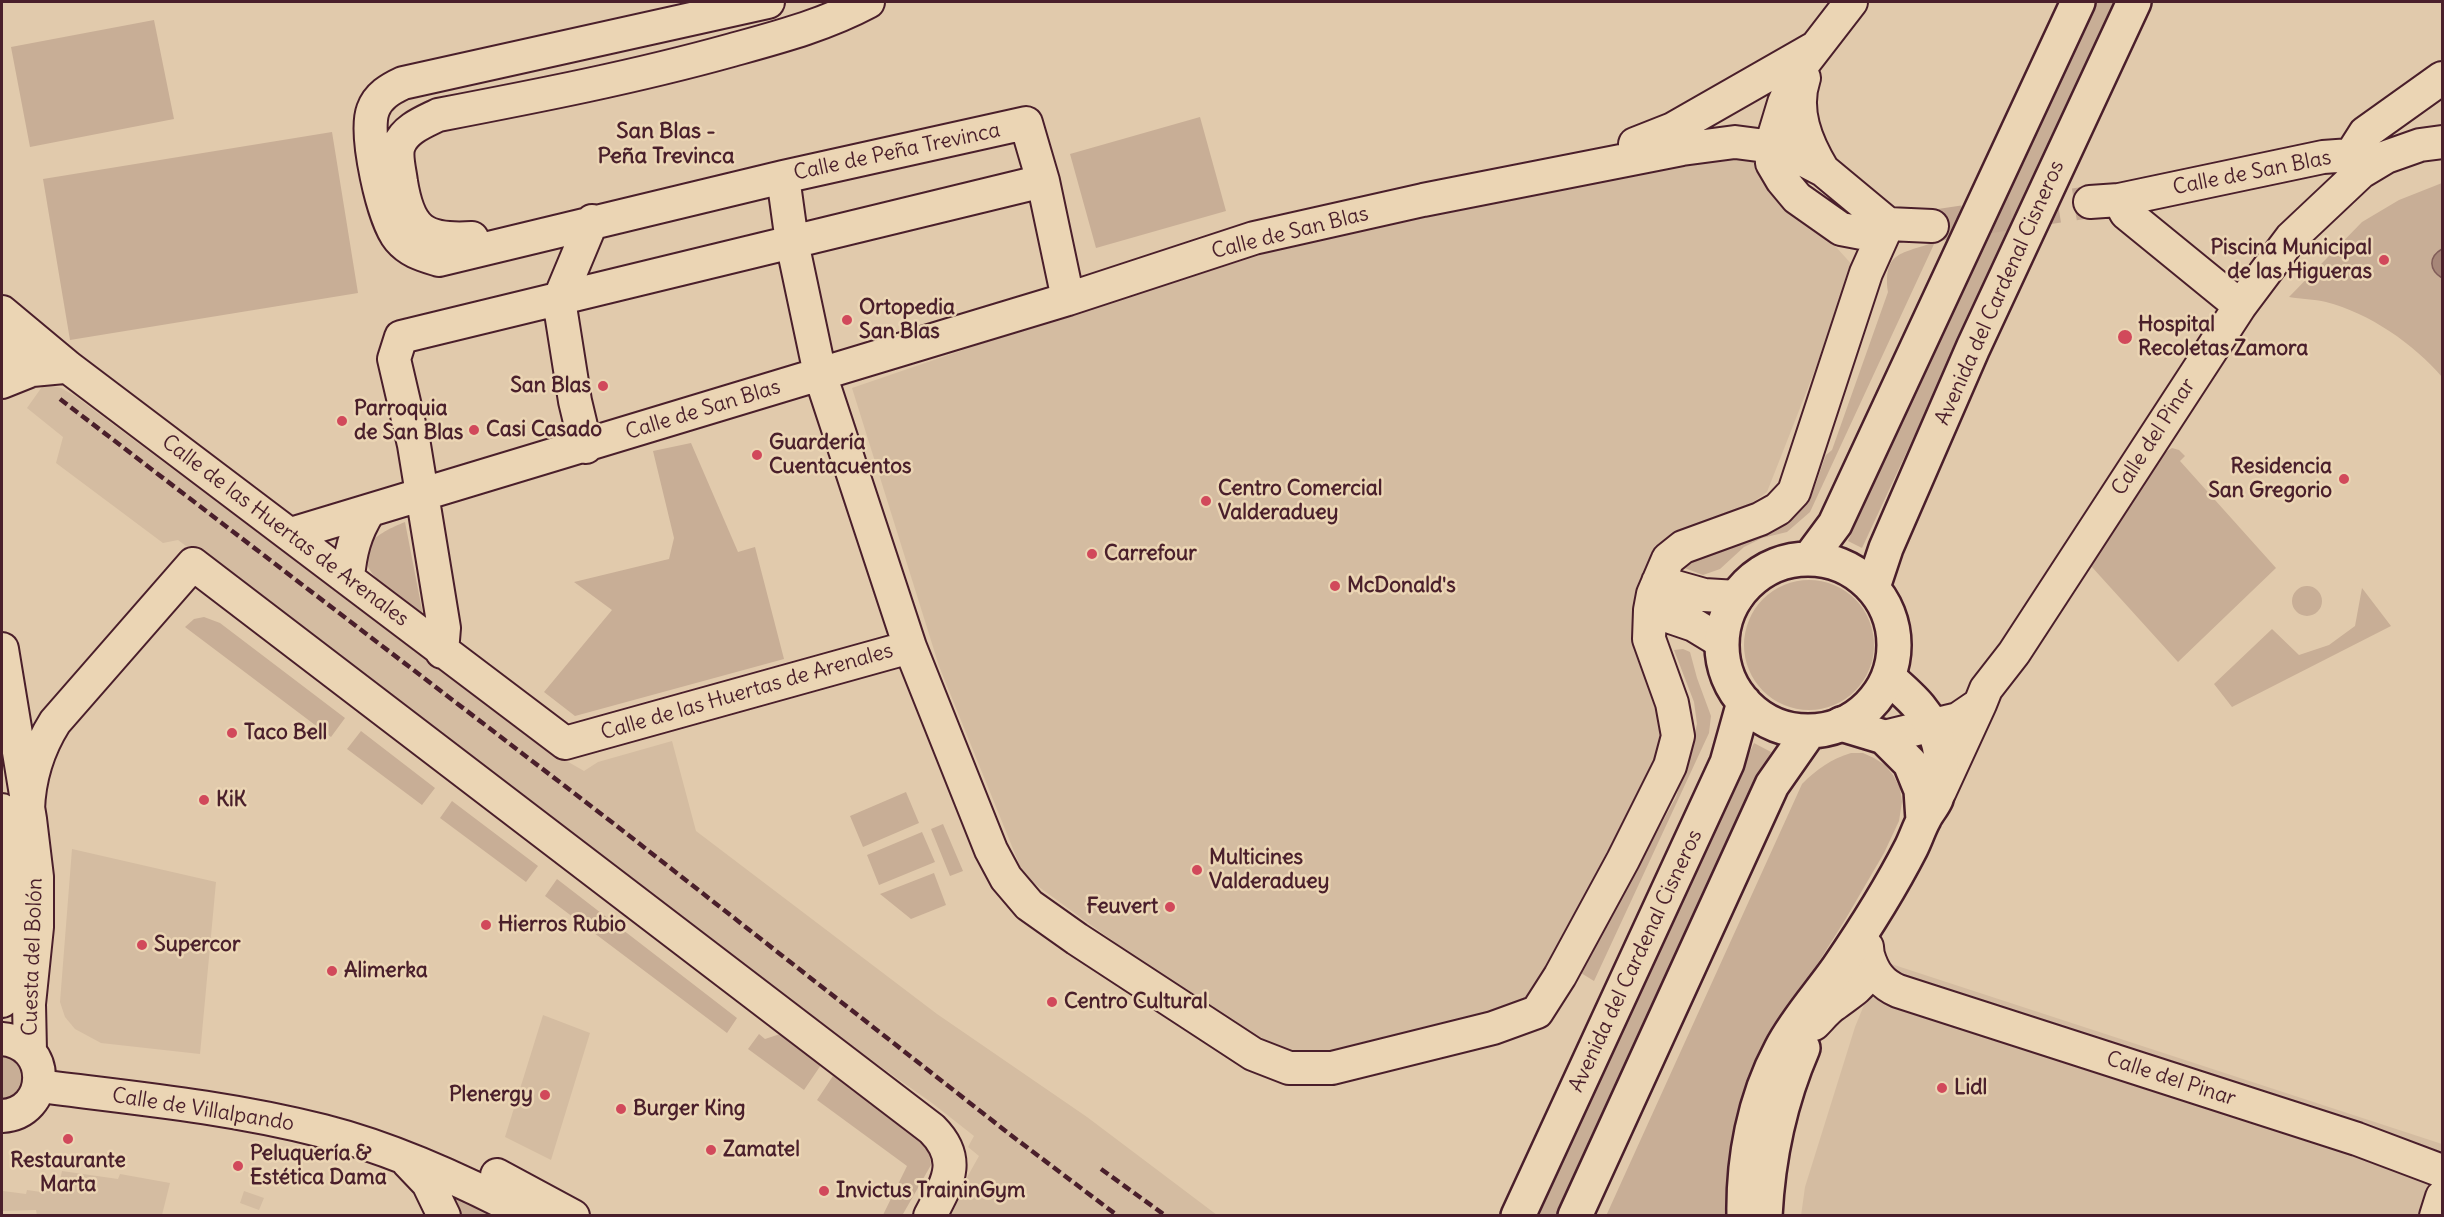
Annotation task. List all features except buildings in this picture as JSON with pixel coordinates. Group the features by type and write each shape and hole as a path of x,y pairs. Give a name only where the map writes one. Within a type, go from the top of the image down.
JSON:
{"main road":[{"path":"1809,559 1835,524 2078,2"},
{"name":"Avenida del Cardenal Cisneros","path":"1873,587 1886,548 1973,348 2134,2"},
{"path":"1809,559 1846,567 1873,587 1890,616 1895,649 1889,678 1873,703 1859,716 1830,729 1809,732 1774,725 1744,702 1732,686 1723,659 1722,642 1725,624 1737,597 1760,574 1781,563 1809,559"},
{"path":"1765,1215 1767,1185 1778,1122 1791,1076 1814,1024 1857,959 1929,810 1940,776 1940,747 1924,714 1889,678"},
{"name":"Avenida del Cardenal Cisneros","path":"1518,1215 1727,763 1744,702"},
{"path":"1841,724 1884,737 1910,763 1929,810"},
{"path":"1575,1215 1772,785 1809,732"},
{"path":"1743,1215 1748,1149 1764,1084 1789,1034 1857,959"}],"street":[{"name":"Calle de Peña Trevinca","path":"768,2 403,83 385,92 373,110 370,130 373,158 391,189 405,202 414,224 434,237 487,238 592,221 1026,123 1043,181 1068,299"},
{"name":"Calle de Peña Trevinca","path":"391,189 399,166 399,145 415,126 438,116 652,72 794,33 844,15 868,2"},
{"path":"1851,2 1800,68 1771,146 1772,163 1797,198 1840,230 1862,233 1888,225 1932,226"},
{"path":"644,29 652,72"},
{"path":"1814,49 1801,86 1801,109 1803,130 1823,170"},
{"path":"1555,174 1672,129 1814,49"},
{"path":"2356,164 2365,133 2442,78"},
{"name":"Calle de San Blas","path":"291,534 586,447 1068,299 1254,238 1423,200 1555,174 1714,144 1735,142 1771,146 1795,154 1823,170 1888,225"},
{"name":"Calle de San Blas","path":"2240,306 2126,213 2105,201 2323,157 2356,164 2386,157 2420,145 2442,142"},
{"name":"Calle del Pinar","path":"1929,810 1983,696 2014,653 2240,306 2291,238 2356,164"},
{"path":"783,177 792,242 820,374 910,647"},
{"path":"442,652 444,628 414,445 394,359 400,337 1043,181"},
{"path":"586,447 575,400 559,300 592,221"},
{"name":"Calle de las Huertas de Arenales","path":"2,312 68,367 565,743 910,647 991,850 1006,878 1029,905 1253,1054 1289,1068 1332,1068 1493,1028 1537,1012 1560,976 1623,860 1670,766 1678,736 1672,703 1649,639 1654,596 1668,559 1683,547 1760,519 1778,509 1794,492 1866,273 1888,225"},
{"name":"Calle de las Huertas de Arenales","path":"2,349 40,356 68,367"},
{"path":"2,382 32,370 68,367"},
{"path":"348,578 355,536 369,511"},
{"path":"15,810 30,783 49,731 193,564 932,1129 942,1140 950,1169 948,1180 930,1215"},
{"path":"1654,596 1737,597"},
{"path":"1654,596 1722,642"},
{"name":"Cuesta del Bolón","path":"2,649 11,701 15,810 12,942 2,1001"},
{"name":"Calle del Pinar","path":"1884,737 1924,714 1958,718 1983,696"},
{"path":"11,701 18,713 27,720 38,723 47,722 64,711"},
{"name":"Cuesta del Bolón","path":"15,810 36,863 38,902 29,1004 30,1051 37,1065 39,1086"},
{"name":"Calle del Pinar","path":"1857,959 1871,987 1898,991 2357,1139 2442,1171"},
{"path":"2,1039 17,1042 30,1051"},
{"path":"5,1118 27,1106 39,1086"},
{"name":"Calle de Villalpando","path":"39,1086 176,1102 293,1124 365,1144 403,1158 530,1215"},
{"name":"Calle de Villalpando","path":"365,1144 420,1142 497,1175 573,1215"},
{"path":"403,1158 428,1183 444,1215"},
{"path":"2436,1215 2442,1197"}],"shaded area":[{"path":"2095,2 2116,2 1862,548 1848,541"},
{"path":"154,20 174,119 30,147 11,47"},
{"path":"1200,117 1226,211 1096,248 1070,154"},
{"path":"332,132 358,293 70,340 43,179"},
{"name":"Centro Comercial Valderaduey","path":"1725,151 1752,154 1855,268 1767,492 1745,508 1640,603 1674,730 1546,974 1519,1007 1347,1051 1298,1056 1225,1023 1024,876 939,666 852,388 998,338 1311,239"},
{"name":"Piscina Municipal de las Higueras","path":"2442,183 2442,377 2418,353 2390,331 2374,322 2326,302 2289,297 2362,222 2399,200"},
{"path":"1935,242 1810,512 1787,532 1762,538 1744,547 1720,569 1703,575 1682,567 1713,551 1765,534 1781,526 1795,516 1807,502 1826,455 1832,450 1888,292 1887,279 1892,261 1904,252"},
{"path":"2442,249 2442,278 2435,271 2432,260"},
{"path":"44,384 61,388 75,396 551,752 584,771 598,762 672,741 696,831 937,1014 1087,1117 1217,1215 946,1215 979,1156 968,1147 974,1136 932,1103 785,999 178,540 163,543 56,463 63,437 27,408"},
{"path":"691,443 738,552 755,547 784,659 575,716 544,692 612,610 574,582 669,559 674,538 653,451"},
{"path":"2172,448 2179,450 2185,456 2180,461 2276,568 2178,662 2091,566 2164,453"},
{"path":"405,522 423,615 379,581 370,570 366,560 366,552 376,537"},
{"path":"1809,580 1834,585 1855,599 1869,620 1874,645 1869,670 1855,691 1834,705 1809,710 1784,705 1763,691 1749,670 1744,645 1749,620 1763,599 1784,585"},
{"path":"2307,586 2318,590 2322,601 2318,612 2307,616 2296,612 2292,601 2296,590"},
{"path":"2362,588 2391,626 2232,707 2214,684 2272,629 2299,655 2329,645 2355,626"},
{"path":"204,617 220,623 345,718 331,737 185,627 194,619"},
{"path":"1683,649 1690,652 1711,716 1709,733 1594,981 1581,973 1676,797 1691,750 1697,724 1694,702 1674,650"},
{"path":"361,731 435,788 422,805 347,749"},
{"path":"1754,743 1771,752 1557,1215 1538,1216"},
{"path":"1851,753 1863,753 1874,758 1885,765 1893,775 1900,788 1902,802 1899,821 1884,853 1845,920 1786,1014 1731,1215 1606,1216 1802,784 1825,765"},
{"path":"906,792 919,823 863,847 850,816"},
{"path":"452,801 538,866 526,882 440,818"},
{"path":"943,824 963,871 950,876 931,829"},
{"path":"922,832 935,862 879,885 867,855"},
{"path":"72,849 216,882 200,1054 101,1043 75,1029 65,1017 60,1002"},
{"path":"934,873 946,905 911,919 880,894"},
{"path":"557,879 737,1018 727,1033 545,896"},
{"path":"1882,961 2442,1144 2442,1215 1801,1216 1805,1187 1855,1027"},
{"name":"Plenergy","path":"543,1015 590,1033 551,1160 505,1137"},
{"path":"759,1034 765,1039 780,1034 821,1065 804,1090 748,1049"},
{"path":"2,1054 20,1063 23,1082 19,1092 2,1100"},
{"path":"833,1076 919,1141 929,1153 931,1165 903,1214 905,1215 883,1215 907,1166 817,1100"},
{"path":"62,1171 118,1179 120,1174 170,1183 162,1215 37,1216 36,1210 3,1211 3,1191 26,1194 27,1190 41,1192 42,1189 53,1190 55,1180 60,1180"},
{"path":"443,1190 497,1215 453,1215"},
{"path":"244,1191 264,1198 259,1210 240,1203"}],"tunnel":[{"path":"1932,226 2090,202"}],"railway":[{"path":"60,399 613,823 1012,1136 1118,1216"},
{"path":"1101,1169 1166,1216"}],"place":[{"name":"Piscina Municipal de las Higueras","path":"2384,260"},
{"name":"Ortopedia San Blas","path":"847,320"},
{"name":"Hospital Recoletas Zamora","path":"2125,337"},
{"name":"San Blas","path":"603,386"},
{"name":"Parroquia de San Blas","path":"342,421"},
{"name":"Casi Casado","path":"474,430"},
{"name":"Guardería Cuentacuentos","path":"757,455"},
{"name":"Residencia San Gregorio","path":"2344,479"},
{"name":"Centro Comercial Valderaduey","path":"1206,501"},
{"name":"Carrefour","path":"1092,554"},
{"name":"McDonald's","path":"1335,586"},
{"name":"Taco Bell","path":"232,733"},
{"name":"KiK","path":"204,800"},
{"name":"Multicines Valderaduey","path":"1197,870"},
{"name":"Feuvert","path":"1170,907"},
{"name":"Hierros Rubio","path":"486,925"},
{"name":"Supercor","path":"142,945"},
{"name":"Alimerka","path":"332,971"},
{"name":"Centro Cultural","path":"1052,1002"},
{"name":"Lidl","path":"1942,1088"},
{"name":"Plenergy","path":"545,1095"},
{"name":"Burger King","path":"621,1109"},
{"name":"Restaurante Marta","path":"68,1139"},
{"name":"Zamatel","path":"711,1150"},
{"name":"Peluquería & Estética Dama","path":"238,1166"},
{"name":"Invictus TraininGym","path":"824,1191"}],"district":[{"name":"San Blas - Peña Trevinca","path":"666,144"}]}
